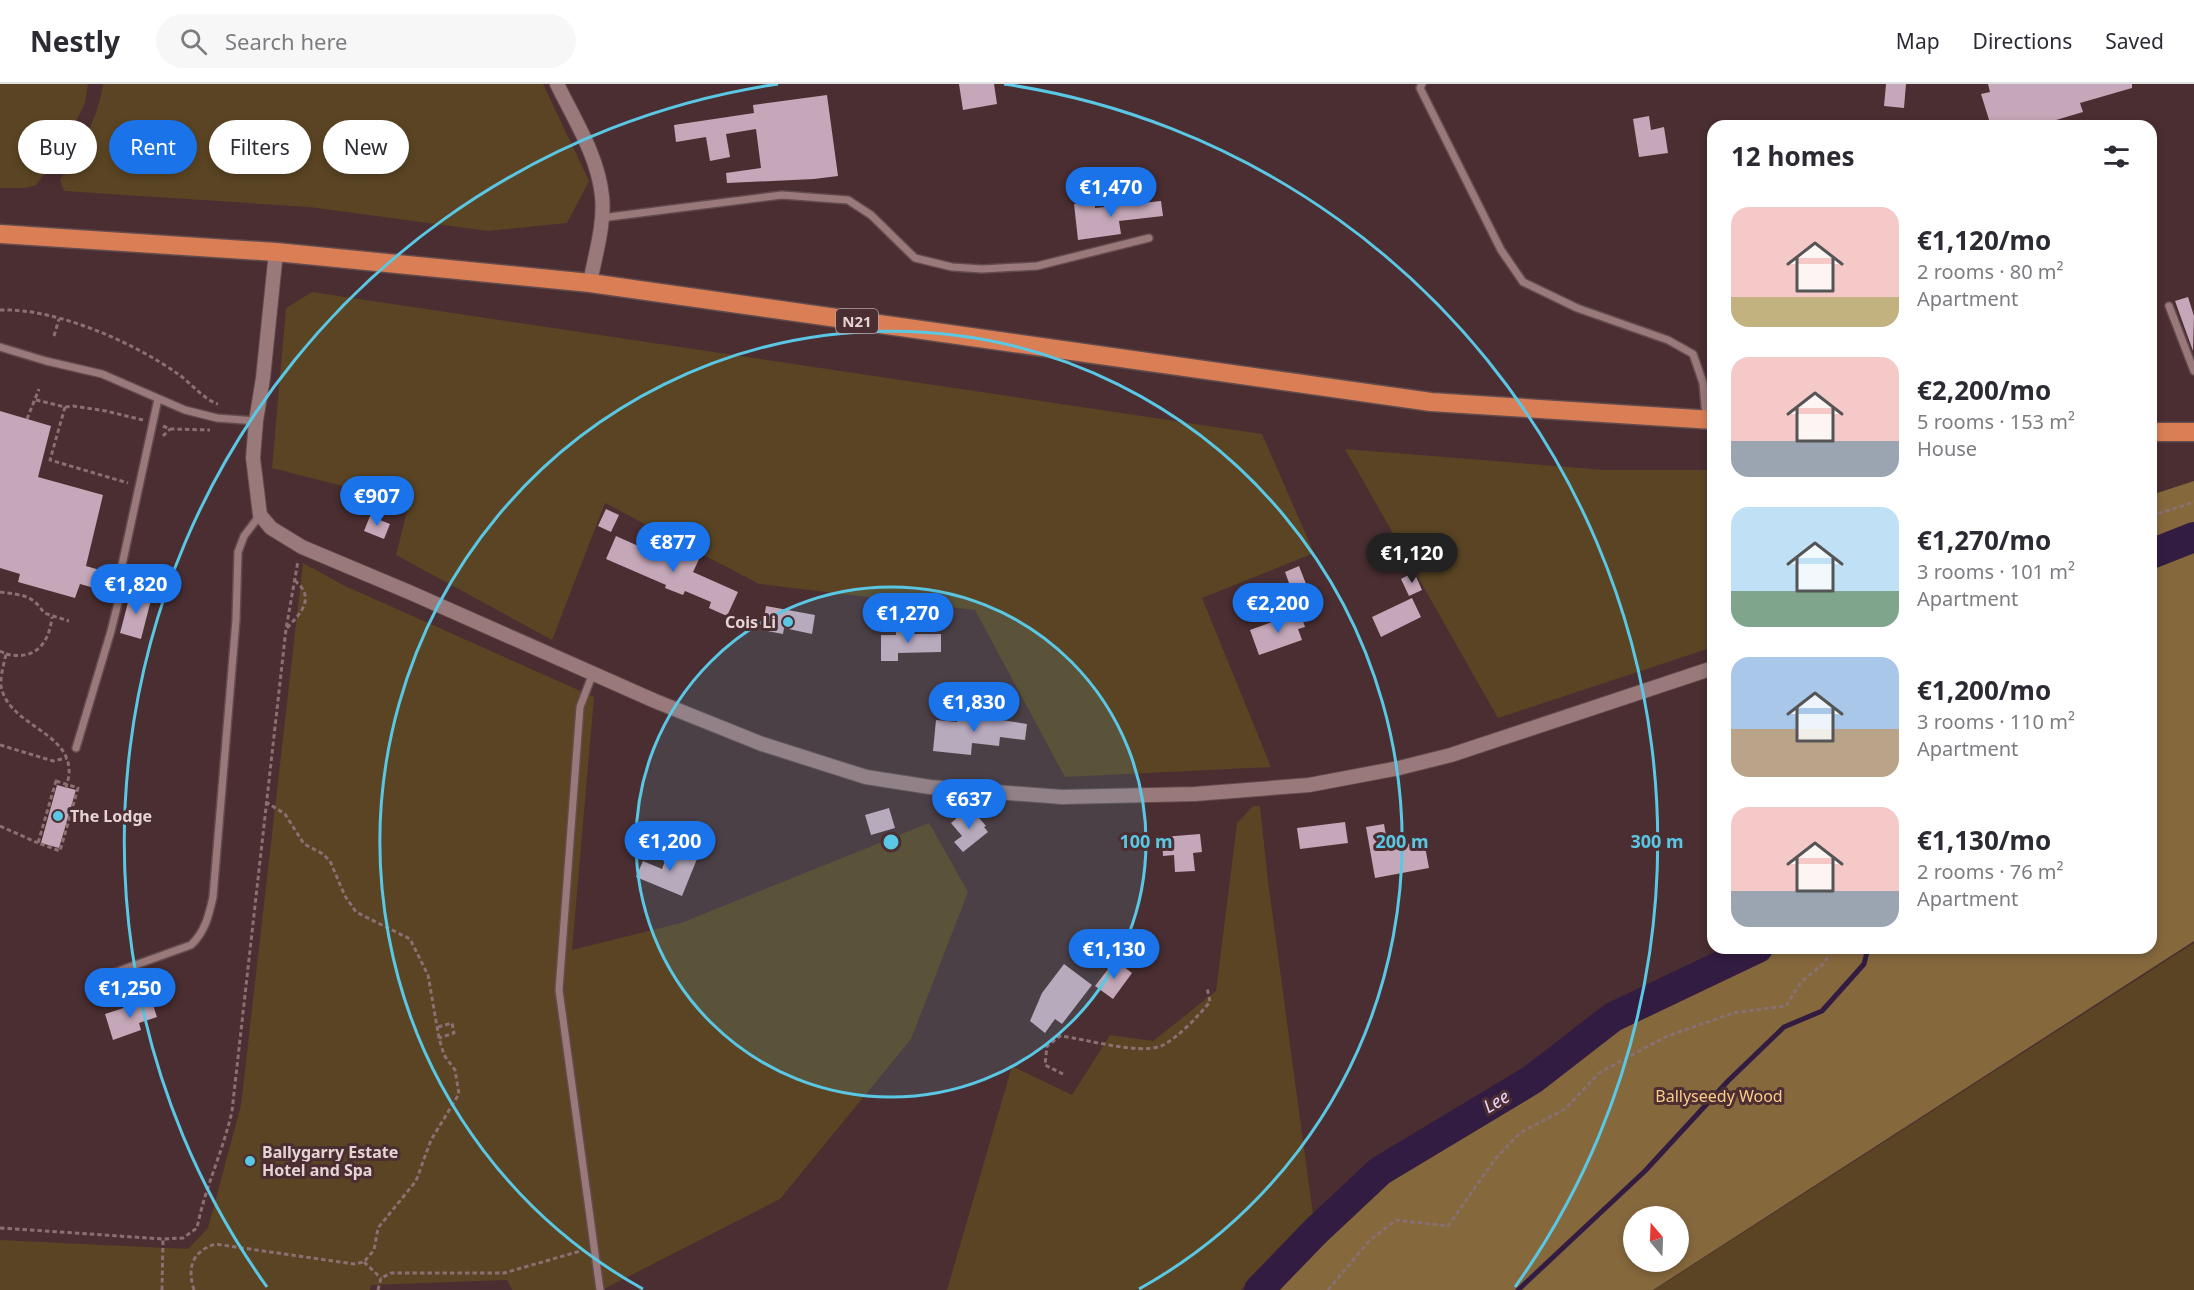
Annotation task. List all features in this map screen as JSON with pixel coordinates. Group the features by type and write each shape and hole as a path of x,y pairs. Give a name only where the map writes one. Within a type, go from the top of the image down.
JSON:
{"highway":[{"name":"N21","path":"0,234 276,252 590,283 1431,402 1707,420"},
{"path":"2157,432 2194,432"}],"street":[{"path":"557,84 597,170 602,196 601,218 590,283"},
{"path":"276,252 263,378 256,421 254,458 260,515 271,528 302,547 762,744 866,777 930,787 1062,797 1195,794 1309,785 1451,755 1707,670"}],"lane":[{"path":"1422,84 1420,88 1501,250 1523,282 1577,308 1668,340 1693,354 1703,383 1707,408"},
{"path":"601,218 782,195 848,200 871,215 915,258 952,267 981,269 1037,266 1149,238"},
{"path":"2169,306 2194,370"},
{"path":"0,347 102,374 158,399 217,418 256,421"},
{"path":"76,748 121,591 122,565 158,399"},
{"path":"102,977 191,945 206,926 213,897 236,620 238,552 244,536 260,515"},
{"path":"593,673 580,707 559,990 600,1290"}],"path":[{"path":"0,310 59,319 103,333 178,374 210,402 218,404"},
{"path":"54,336 59,319"},
{"path":"27,419 39,389"},
{"path":"36,400 144,420"},
{"path":"65,407 50,460 132,484"},
{"path":"160,425 170,429 215,430"},
{"path":"2157,514 2194,502"},
{"path":"0,1228 163,1239 183,1238 197,1228 202,1200 229,1127 286,629 294,580 303,587 305,608 286,629"},
{"path":"0,592 30,598 37,602 44,613 69,621"},
{"path":"0,651 15,655 31,653 42,646 49,637 52,617"},
{"path":"6,654 1,685 6,698 13,710 54,741 67,759 70,771 66,786"},
{"path":"0,746 53,761 67,759"},
{"path":"0,826 38,843 60,851 78,788 56,781 38,843"},
{"path":"194,1290 191,1268 195,1256 203,1248 215,1244 354,1264 364,1262 374,1250 378,1228 416,1181 431,1140 459,1094 454,1070 444,1055 439,1038 428,975 410,939 356,912 345,896 330,861 304,844 285,814 266,802"},
{"path":"1328,1290 1370,1240 1396,1220 1448,1226 1496,1159 1520,1133 1565,1109 1599,1072 1665,1037 1733,1013 1786,1006 1801,982 1823,964 1830,954"},
{"path":"1063,1074 1045,1065 1047,1046 1060,1036 1139,1050 1162,1045 1196,1019 1210,1002 1207,987"},
{"path":"438,1027 452,1023 454,1033 439,1038"},
{"path":"162,1290 163,1239"},
{"path":"378,1290 381,1278 391,1273 504,1273 594,1247"},
{"path":"364,1262 381,1278"}],"shaded area":[{"path":"0,84 88,84 85,103 77,120 18,120 18,174 45,174 36,185 25,188 0,188"},
{"path":"103,84 543,84 589,181 567,223 488,231 309,207 64,191 60,180 64,174 97,174 97,120 93,120"},
{"path":"312,292 1262,434 1314,553 1202,598 1271,767 1065,777 975,610 759,584 605,503 552,640 396,555 409,503 272,468 286,308"},
{"path":"1345,449 1605,470 1707,470 1707,649 1498,718"},
{"path":"303,563 343,585 594,697 572,950 681,923 929,823 968,892 911,1039 780,1199 602,1290 512,1290 507,1280 371,1285 370,1290 0,1290 0,1240 188,1249 208,1228 241,1105"},
{"path":"1253,806 1260,806 1313,1215 1241,1290 947,1290 1012,1066 1072,1095 1110,1035 1153,1041 1216,991 1237,823"},
{"path":"2194,943 2194,1290 1654,1290 1682,1272 1689,1272 1689,1268"}],"green space":[{"name":"Ballyseedy Wood","path":"2194,481 2194,941 1689,1267 1689,1206 1623,1206 1623,1272 1681,1272 1653,1290 1246,1290 1355,1179 1519,1077 1607,1009 1717,954 2157,954 2157,493"}],"building":[{"path":"959,84 994,84 997,104 963,110"},
{"path":"1886,84 1906,84 1904,108 1884,106"},
{"path":"1988,84 2132,84 2132,88 2080,103 2083,112 2056,120 1989,120 1981,94 1990,92"},
{"path":"827,95 838,176 727,183 726,173 761,168 756,129 726,134 730,157 710,161 706,137 676,142 674,125 754,113 753,105"},
{"path":"1649,116 1651,130 1664,127 1668,153 1639,157 1633,119"},
{"path":"1161,201 1163,216 1119,221 1121,234 1078,240 1074,204 1095,202 1095,208"},
{"path":"2188,297 2194,316 2193,351 2175,301"},
{"path":"0,411 51,426 38,477 103,495 86,566 103,571 98,589 80,584 75,598 18,582 20,574 0,568"},
{"path":"606,509 619,515 611,532 598,526"},
{"path":"370,516 390,524 384,539 364,531"},
{"path":"616,536 674,562 685,547 701,555 693,572 738,592 727,616 709,608 711,602 685,591 683,595 665,588 666,585 606,559"},
{"path":"1299,566 1308,589 1293,594 1285,572"},
{"path":"1414,572 1422,590 1409,596 1401,579"},
{"path":"131,591 152,596 141,639 120,633"},
{"path":"1412,598 1421,617 1381,637 1372,617"},
{"name":"Cois Li","path":"766,606 815,615 812,634 784,628 783,634 762,630"},
{"path":"1300,612 1305,627 1298,629 1302,640 1259,655 1250,630"},
{"path":"910,627 911,634 941,634 941,652 898,653 898,661 881,661 881,635 896,635 896,628"},
{"path":"958,711 1027,724 1025,740 1000,737 999,746 972,743 971,755 933,751 936,720 957,722"},
{"name":"The Lodge","path":"57,785 76,790 59,848 41,843"},
{"path":"889,808 895,828 871,835 865,815"},
{"path":"966,810 971,816 975,813 988,832 963,852 954,842 962,836 951,823"},
{"path":"1345,822 1348,843 1300,849 1297,828"},
{"path":"1384,824 1388,847 1424,841 1429,868 1375,878 1366,827"},
{"path":"1200,834 1202,852 1193,853 1195,871 1175,872 1174,855 1163,856 1162,837"},
{"path":"670,848 697,859 682,896 636,877 643,861 662,869"},
{"path":"1115,960 1132,973 1113,999 1095,986"},
{"path":"1064,964 1092,985 1062,1024 1055,1019 1045,1033 1030,1021 1042,993"},
{"path":"151,999 157,1017 139,1023 141,1030 113,1040 105,1014"}],"waterway":[{"name":"Lee","path":"2157,552 2194,537"},
{"name":"Lee","path":"1259,1290 1315,1232 1380,1171 1533,1079 1613,1017 1745,954"},
{"path":"1518,1290 1645,1171 1728,1081 1784,1027 1822,1011 1864,964 1866,954"}],"place":[{"name":"Cois Li","path":"788,622"},
{"name":"The Lodge","path":"58,816"},
{"name":"Ballygarry Estate Hotel and Spa","path":"250,1161"}]}
